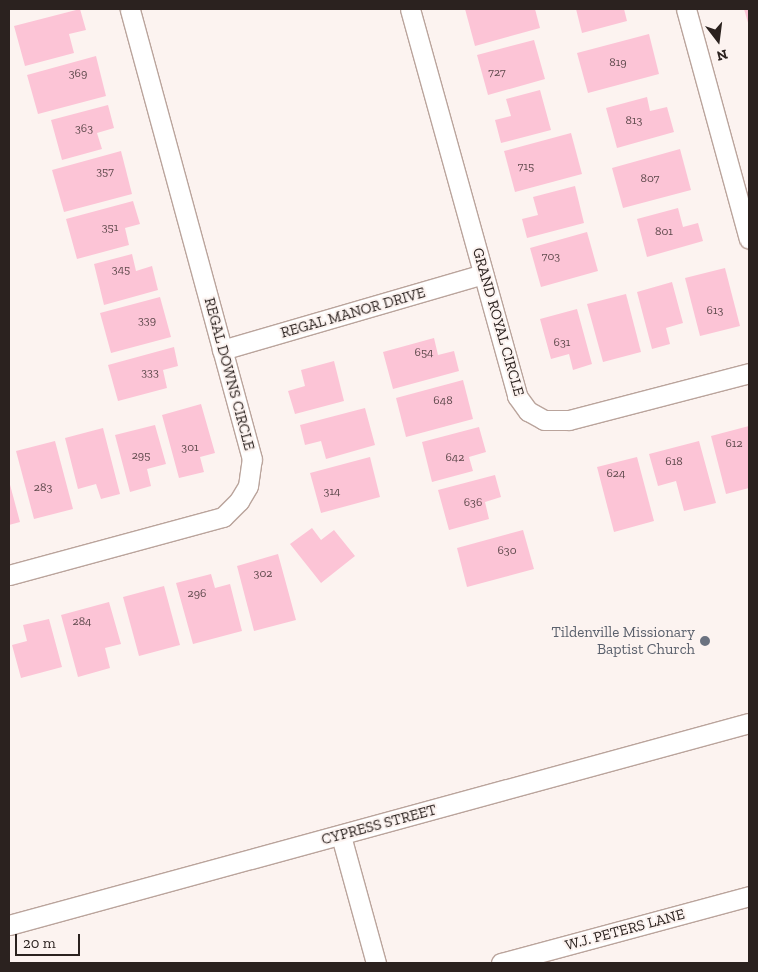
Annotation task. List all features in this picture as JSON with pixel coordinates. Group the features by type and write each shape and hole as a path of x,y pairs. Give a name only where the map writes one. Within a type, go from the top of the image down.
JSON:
{"street":[{"name":"REGAL DOWNS CIRCLE","path":"9,575 223,517 239,501 248,486 252,459 130,9"},
{"name":"GRAND ROYAL CIRCLE","path":"410,9 517,396 528,411 544,420 569,420 749,373"},
{"path":"686,9 749,239"},
{"name":"REGAL MANOR DRIVE","path":"222,350 483,274"},
{"name":"CYPRESS STREET","path":"9,925 341,836 749,723"},
{"path":"341,836 376,963"},
{"name":"W.J. PETERS LANE","path":"501,963 749,896"}],"building":[{"path":"80,9 86,30 69,34 74,53 25,66 14,26"},
{"path":"465,9 535,9 540,28 475,46"},
{"path":"576,9 624,9 627,21 582,33"},
{"path":"744,9 749,9 749,26"},
{"path":"649,34 659,74 588,93 577,53"},
{"path":"534,40 545,79 488,95 477,55"},
{"path":"96,56 106,96 38,114 27,75"},
{"path":"540,90 551,130 501,143 495,120 511,116 506,99"},
{"path":"647,97 650,111 667,107 674,132 617,148 606,108"},
{"path":"108,105 114,128 97,133 102,149 62,160 51,120"},
{"path":"571,133 582,174 515,192 504,151"},
{"path":"680,149 691,190 623,208 612,168"},
{"path":"121,151 132,194 64,212 52,170"},
{"path":"575,186 584,223 527,238 522,219 538,215 533,197"},
{"path":"133,201 140,224 125,228 129,245 77,259 66,219"},
{"path":"678,208 683,227 698,223 703,241 647,257 637,219"},
{"path":"587,232 598,271 541,287 530,248"},
{"path":"132,254 136,271 152,266 158,290 104,305 94,264"},
{"path":"725,268 740,326 700,336 685,278"},
{"path":"672,282 683,323 666,328 670,344 652,349 637,292"},
{"path":"626,294 641,352 603,362 587,304"},
{"path":"160,297 171,337 111,353 100,313"},
{"path":"577,309 592,364 573,370 569,354 551,359 540,319"},
{"path":"434,338 438,355 454,351 459,371 393,389 383,352"},
{"path":"174,347 178,366 163,370 167,388 118,401 108,365"},
{"path":"334,361 344,401 295,414 288,391 305,386 301,370"},
{"path":"463,380 473,419 406,437 396,398"},
{"path":"201,404 215,453 200,457 204,472 179,478 162,415"},
{"path":"365,408 375,445 326,459 321,441 305,445 300,425"},
{"path":"155,425 166,464 147,469 151,486 130,492 115,435"},
{"path":"749,426 749,488 726,494 711,436"},
{"path":"479,427 486,452 469,457 473,471 432,482 422,442"},
{"path":"103,428 120,494 101,499 96,484 78,489 65,438"},
{"path":"55,441 73,509 34,519 16,451"},
{"path":"699,441 716,503 684,511 676,481 658,486 649,454"},
{"path":"370,457 380,497 321,513 310,473"},
{"path":"637,457 654,521 614,532 597,467"},
{"path":"495,475 501,497 485,502 489,519 449,530 438,490"},
{"path":"9,481 20,522 9,525"},
{"path":"312,528 321,540 334,530 355,556 321,583 290,544"},
{"path":"523,530 534,569 467,587 457,548"},
{"path":"278,554 296,620 254,631 237,566"},
{"path":"211,574 215,588 230,584 242,631 193,644 176,583"},
{"path":"164,586 180,645 139,656 123,597"},
{"path":"109,602 121,644 105,648 110,668 78,677 61,615"},
{"path":"49,619 62,667 21,678 12,645 27,641 23,625"}],"place":[{"name":"Tildenville Missionary Baptist Church","path":"705,641"}]}
